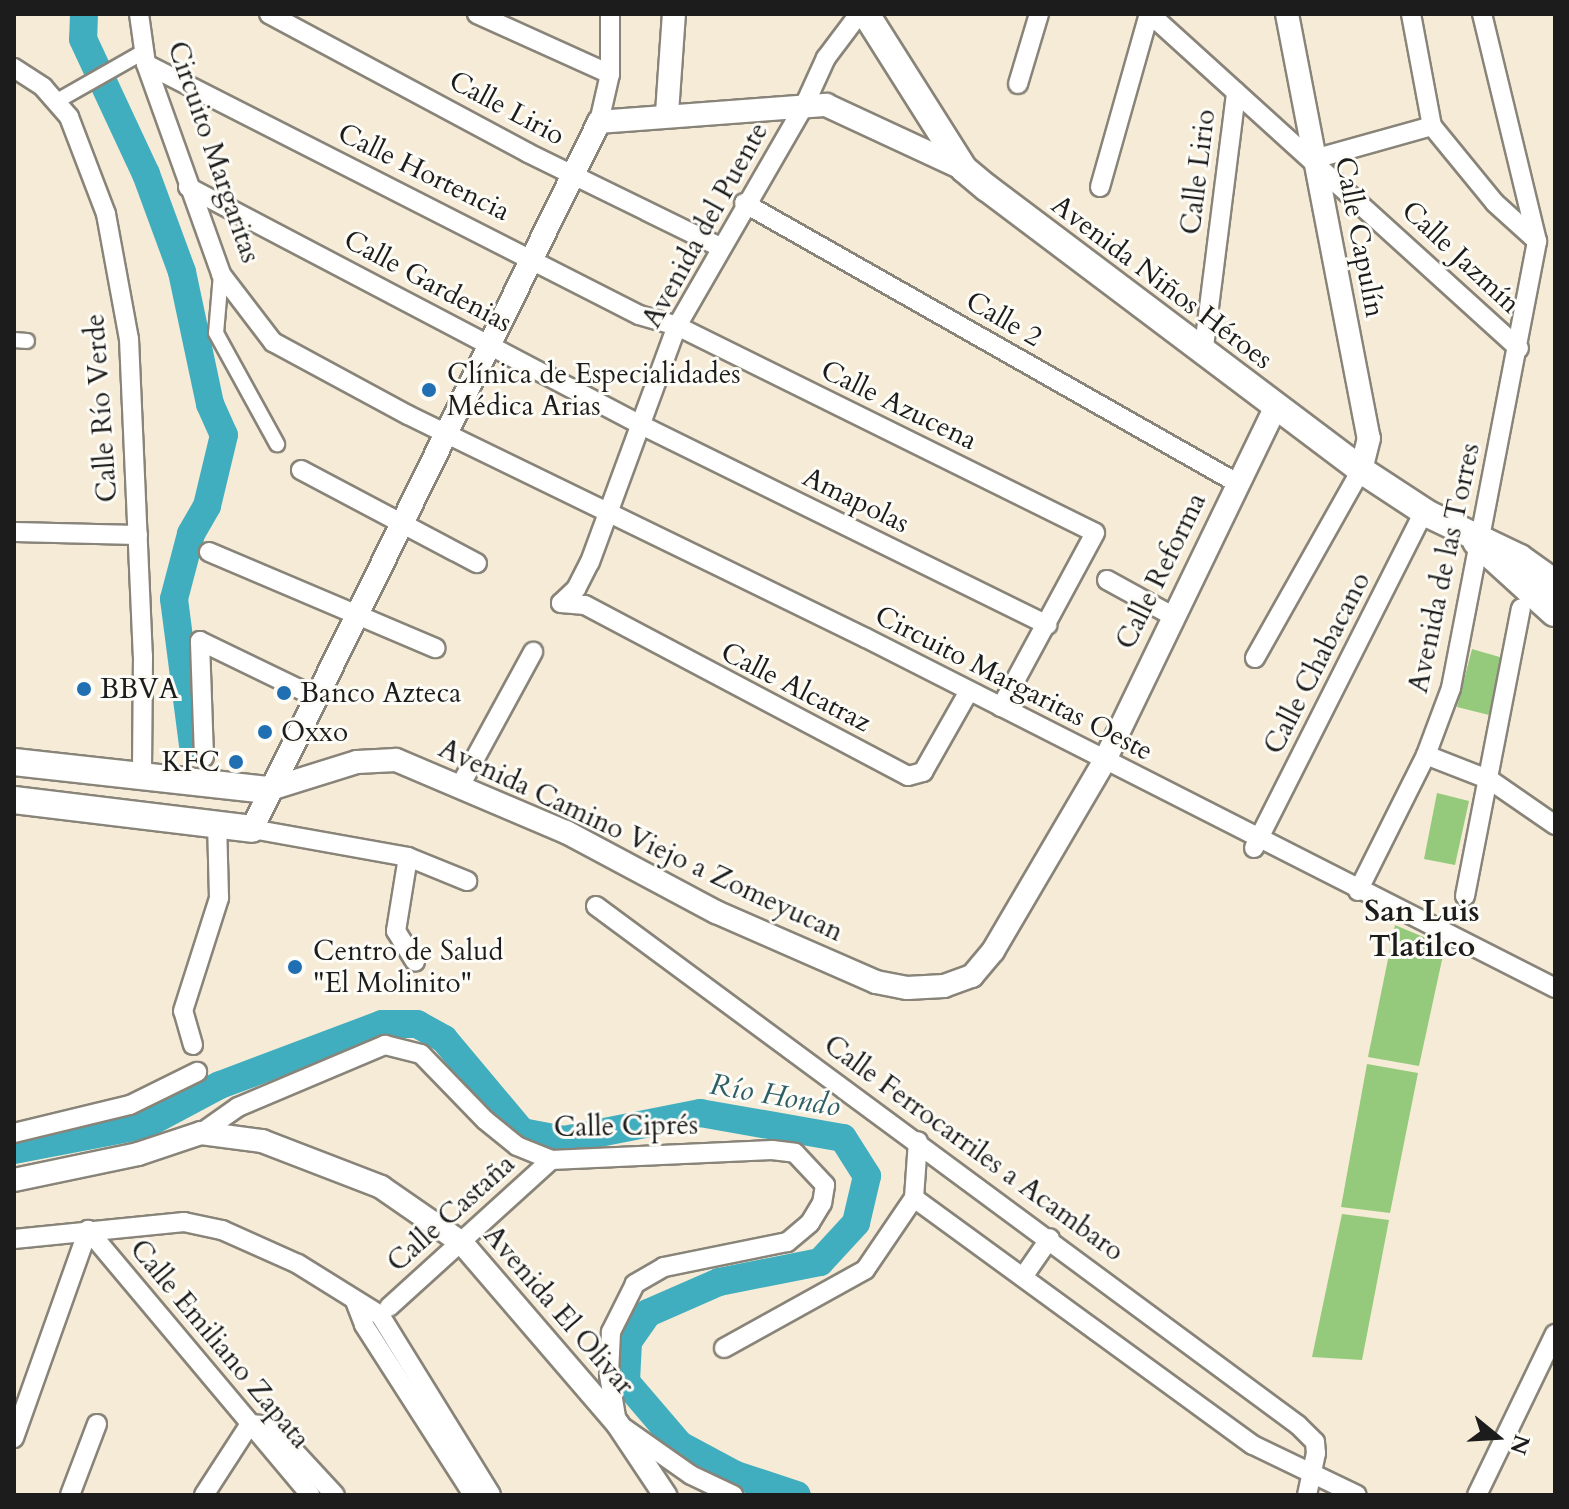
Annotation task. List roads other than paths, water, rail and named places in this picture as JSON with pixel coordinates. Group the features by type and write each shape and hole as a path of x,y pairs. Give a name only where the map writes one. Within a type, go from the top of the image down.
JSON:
{"highway":[{"path":"1478,541 1544,601"}],"main road":[{"name":"Avenida Niños Héroes","path":"866,14 964,169 1275,409 1424,511 1478,541"},
{"path":"14,762 267,790"},
{"path":"14,800 175,828 217,824 252,829"}],"street":[{"name":"Circuito Margaritas","path":"139,14 146,58 188,187 221,274 273,342 444,432"},
{"name":"Calle Lirio","path":"269,14 573,174 720,247"},
{"path":"477,14 610,74"},
{"path":"467,881 408,857 252,829 267,790 599,122 610,74 610,14"},
{"path":"667,113 674,14"},
{"name":"Avenida del Puente","path":"561,603 576,589 590,562 677,326 744,203 805,104 826,58 859,14"},
{"path":"1018,84 1039,14"},
{"path":"1100,187 1150,14"},
{"name":"Calle Jazmín","path":"1150,14 1314,159 1519,349"},
{"name":"Calle Capulín","path":"1287,14 1369,438 1361,470"},
{"path":"1411,14 1432,126 1495,203 1537,241"},
{"path":"1482,14 1537,241"},
{"path":"57,101 107,73 146,58"},
{"name":"Calle Hortencia","path":"146,58 639,315 677,326"},
{"name":"Calle Río Verde","path":"14,68 57,101 69,117 106,214 129,339 138,535 142,778"},
{"name":"Calle Lirio","path":"1203,355 1236,92"},
{"path":"599,122 667,113 805,104 840,109 964,169"},
{"path":"1314,159 1432,126"},
{"name":"Calle Gardenias","path":"188,187 641,425"},
{"name":"Calle 2","path":"744,203 1237,483"},
{"name":"Avenida de las Torres","path":"1358,891 1426,755 1451,688 1478,541 1519,349 1537,241"},
{"path":"221,274 216,333 277,444"},
{"name":"Calle Azucena","path":"677,326 1095,533 1048,625"},
{"name":"Calle Reforma","path":"944,986 972,976 993,951 1104,762 1171,615 1275,409"},
{"name":"Amapolas","path":"641,425 1048,625"},
{"name":"Circuito Margaritas Oeste","path":"444,432 1001,707 1256,843 1555,988"},
{"path":"301,470 398,525 477,563"},
{"path":"1255,658 1361,470"},
{"name":"Calle Chabacano","path":"1256,843 1424,511"},
{"path":"14,532 138,535"},
{"path":"209,552 435,648"},
{"path":"1107,580 1171,615"},
{"path":"1465,896 1490,780 1544,601"},
{"name":"Calle Alcatraz","path":"561,603 585,605 605,620 908,776 923,772 969,691"},
{"path":"1001,707 1048,625"},
{"path":"204,757 200,641 314,696"},
{"path":"460,786 533,652"},
{"path":"1426,755 1490,780 1555,825"},
{"name":"Avenida Camino Viejo a Zomeyucan","path":"267,790 357,762 387,760 460,786 566,832 716,912 876,982 907,988 944,986"},
{"path":"193,1045 183,1011 219,898 217,824"},
{"path":"408,857 396,931 415,961"},
{"name":"Calle Ferrocarriles a Acambaro","path":"596,906 1050,1238 1315,1442 1312,1472"},
{"name":"Calle Ciprés","path":"201,1133 238,1107 385,1045 421,1054 485,1120 517,1146 551,1160 772,1150 795,1153 814,1167 825,1185 822,1203 810,1223 787,1242 664,1267 635,1284 611,1332 609,1375 617,1423"},
{"path":"14,1133 130,1105 197,1072"},
{"path":"14,1180 138,1154 201,1133"},
{"name":"Avenida El Olivar","path":"201,1133 262,1141 381,1187 462,1243 617,1423 665,1495"},
{"path":"724,1348 865,1270 914,1198 918,1141"},
{"name":"Calle Castaña","path":"389,1307 551,1160"},
{"path":"914,1198 1253,1445 1357,1495"},
{"name":"Calle Emiliano Zapata","path":"14,1239 184,1222 222,1230 298,1264 380,1315 491,1495"},
{"path":"14,1438 88,1230"},
{"name":"Calle Emiliano Zapata","path":"88,1230 310,1495"},
{"path":"1023,1277 1050,1238"},
{"path":"355,1301 364,1325 473,1495"},
{"path":"1477,1495 1555,1334"},
{"path":"617,1423 691,1475 733,1495"},
{"path":"70,1495 97,1424"},
{"path":"204,1495 250,1424 271,1426 335,1495"},
{"path":"1307,1495 1312,1472"}],"waterway":[{"path":"84,14 83,39 146,174 182,272 210,404 224,435 207,506 191,534 174,599 193,745"},
{"name":"Río Hondo","path":"14,1150 145,1125 220,1085 382,1024 417,1024 444,1039 522,1132 564,1140 700,1113 843,1138 867,1176 856,1223 820,1262 719,1282 648,1313 628,1342 626,1382 680,1445 736,1475 797,1495"}],"place":[{"name":"Clínica de Especialidades Médica Arias","path":"429,390"},
{"name":"BBVA","path":"84,689"},
{"name":"Banco Azteca","path":"284,693"},
{"name":"Oxxo","path":"265,732"},
{"name":"KFC","path":"236,762"},
{"name":"Centro de Salud \"El Molinito\"","path":"295,967"}],"district":[{"name":"San Luis Tlatilco","path":"1422,929"}]}
